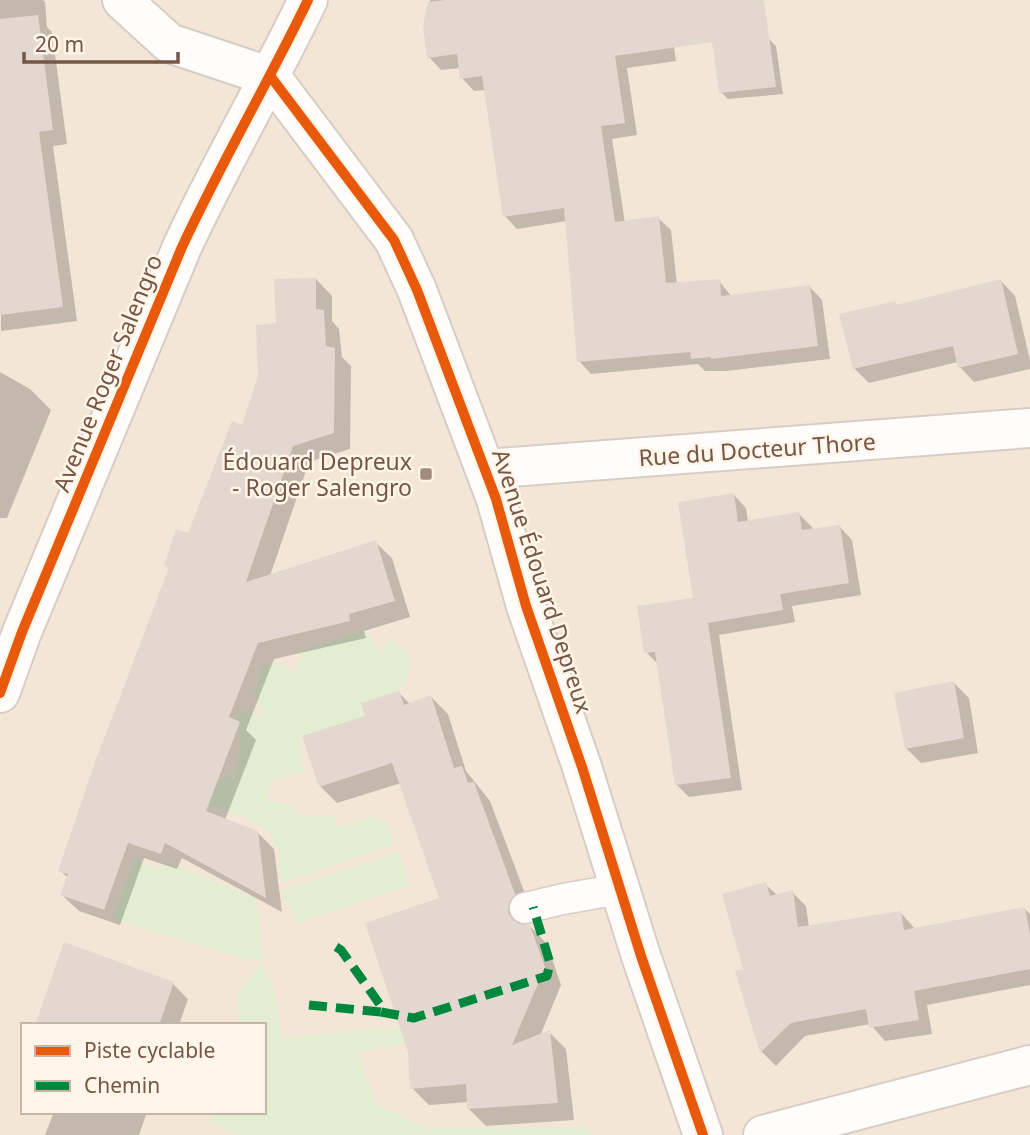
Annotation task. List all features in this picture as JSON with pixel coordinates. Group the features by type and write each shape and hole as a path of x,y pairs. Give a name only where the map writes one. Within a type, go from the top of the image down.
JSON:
{"street":[{"path":"122,0 169,43 271,77"},
{"name":"Avenue Roger Salengro","path":"0,693 11,631 200,206 271,77 308,0"},
{"name":"Avenue Édouard Depreux","path":"271,77 394,240 417,290 485,469 526,606 703,1135"},
{"name":"Rue du Docteur Thore","path":"485,469 1030,428"},
{"path":"763,1135 1030,1065"}],"lane":[{"path":"525,908 620,889"}],"shaded area":[{"path":"0,0 1030,0 1030,1135 0,1135"}],"green space":[{"path":"366,630 379,654 392,639 410,656 408,681 379,709 315,746 298,738 304,772 273,779 266,801 290,804 299,816 333,816 338,828 373,816 387,822 395,844 281,883 279,849 274,848 271,833 244,817 206,804 206,786 236,772 241,744 237,714 249,710 264,717 254,695 261,667 275,662 295,672 303,650"},
{"path":"399,852 409,885 297,923 282,891"},
{"path":"135,860 159,869 165,861 256,898 263,961 240,957 111,919"},
{"path":"261,964 272,980 282,1038 444,1023 443,1037 358,1052 375,1103 424,1127 585,1127 592,1135 238,1135 209,1122 212,1114 266,1114 266,1023 239,1023 237,994"}],"building":[{"path":"764,0 776,87 719,93 712,42 615,56 625,123 601,126 615,222 659,216 666,283 720,279 721,296 810,285 818,346 711,359 691,359 690,352 577,362 564,208 503,217 482,76 460,79 457,54 427,58 423,25 428,2"},
{"path":"38,15 53,130 39,132 63,307 0,315 0,19"},
{"path":"316,278 316,309 324,310 326,346 335,348 334,433 293,446 246,582 376,540 395,601 349,614 350,621 258,643 229,717 240,722 206,811 258,831 266,898 165,843 161,854 128,843 104,910 60,895 68,874 58,871 94,765 169,568 164,565 176,529 188,533 232,421 242,425 258,376 256,325 276,323 274,279"},
{"path":"1001,279 1018,354 958,368 953,346 853,369 839,314 895,301 896,305"},
{"path":"734,493 738,522 799,512 802,530 840,525 849,583 780,594 783,610 708,623 731,778 675,785 655,652 644,653 637,606 693,598 678,502"},
{"path":"954,681 964,738 905,749 894,693"},
{"path":"399,691 404,705 431,695 454,768 462,766 468,783 474,782 515,894 509,902 508,913 519,924 530,925 545,967 512,1045 550,1030 558,1103 467,1109 466,1084 410,1089 408,1052 365,923 439,898 392,763 319,787 302,736 365,716 361,703"},
{"path":"766,882 770,896 793,890 798,927 901,911 904,930 1025,907 1030,934 1030,969 914,991 919,1020 869,1028 866,1009 791,1023 760,1053 735,971 743,969 722,894"},
{"path":"64,942 174,982 160,1023 36,1023"}],"marked path":[{"path":"381,1012 414,1018 547,976 550,963 533,907"},
{"path":"309,1005 381,1012 381,1006 341,950 333,945"}],"cycle path":[{"path":"0,693 22,632 182,247 308,0"},
{"path":"271,77 394,240 417,290 496,499 526,606 703,1135"}],"place":[{"name":"Édouard Depreux - Roger Salengro","path":"426,474"}]}
